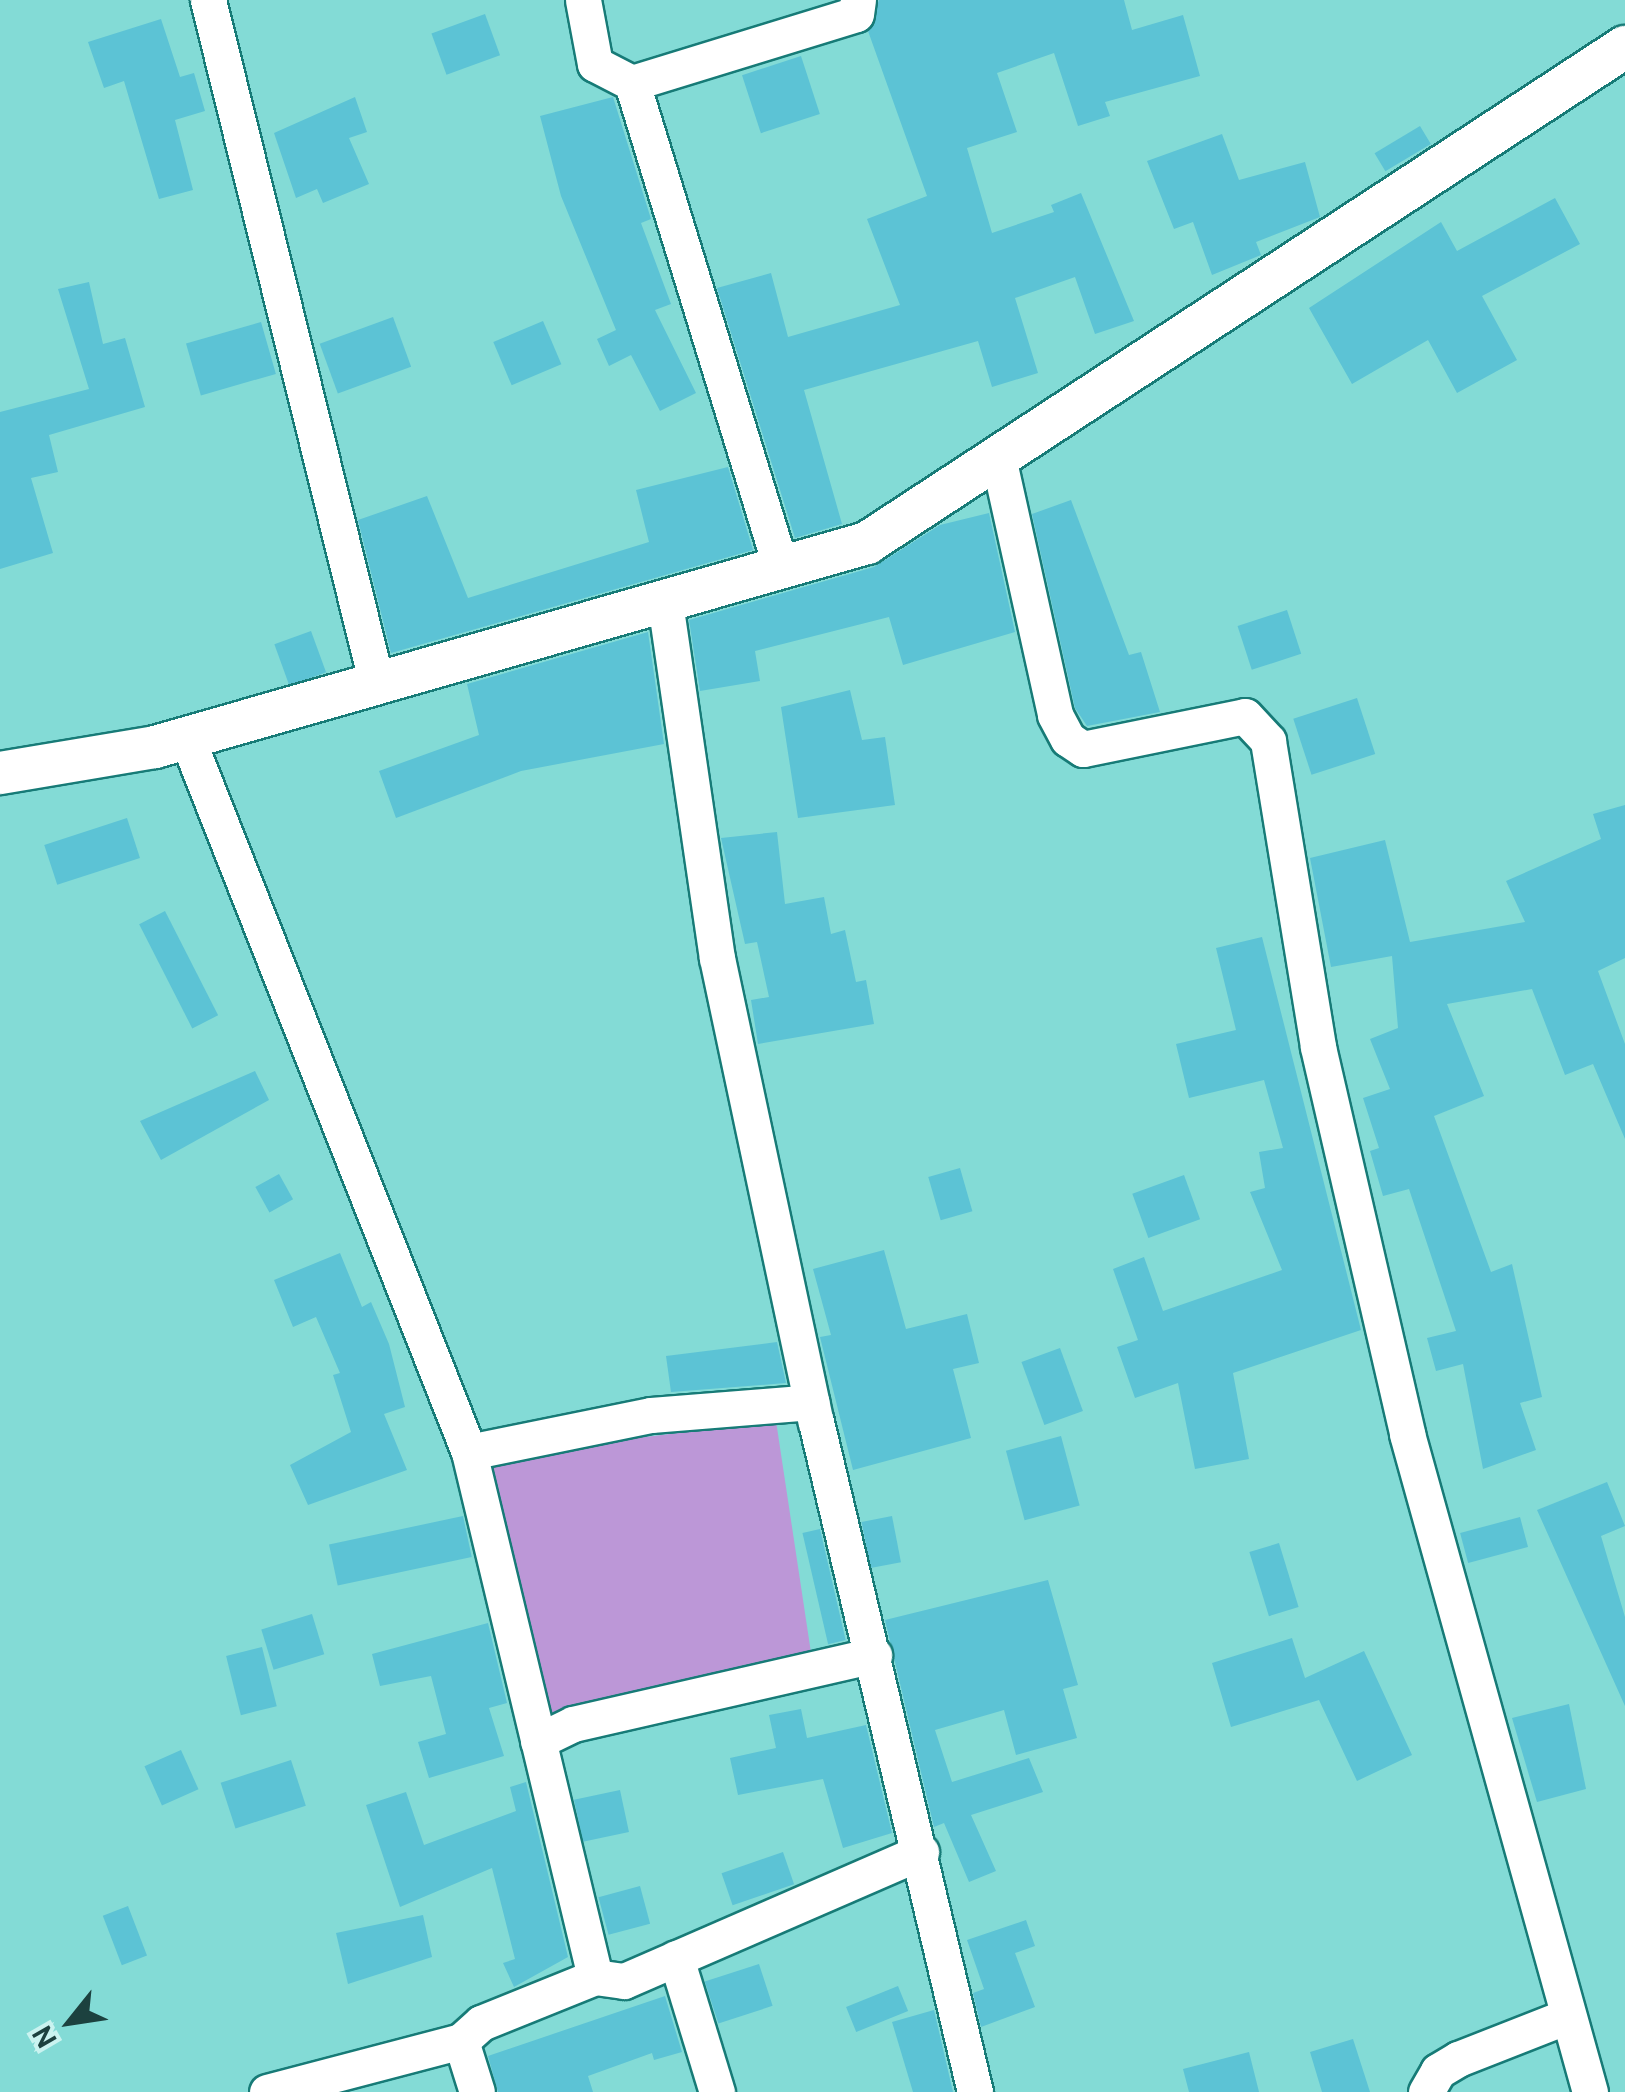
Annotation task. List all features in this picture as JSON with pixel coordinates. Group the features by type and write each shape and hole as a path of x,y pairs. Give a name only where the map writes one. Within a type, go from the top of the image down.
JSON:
{"street":[{"path":"208,0 377,685"},
{"path":"583,0 595,64 632,83 856,14 858,0"},
{"path":"0,774 187,738 867,543 1625,47"},
{"path":"632,83 780,568"},
{"path":"998,457 1055,715 1068,738 1084,749 1245,716 1268,741 1318,1047 1407,1434 1565,2017 1590,2092"},
{"path":"665,602 718,958 812,1402 975,2092"},
{"path":"187,738 469,1452 595,1977"},
{"path":"469,1452 652,1415 812,1402"},
{"path":"538,1740 573,1724 874,1654"},
{"path":"266,2092 461,2041 481,2022 595,1977 624,1981 921,1852"},
{"path":"676,1958 717,2092"},
{"path":"1426,2092 1438,2071 1458,2060 1565,2017"},
{"path":"461,2041 477,2092"}],"shaded area":[{"path":"776,1421 813,1666 536,1734 475,1469 498,1455"}],"building":[{"path":"879,0 1124,0 1132,30 1183,15 1200,76 1105,102 1110,116 1078,126 1054,53 997,73 1017,132 967,148 992,233 1054,212 1051,205 1081,193 1134,321 1095,334 1075,277 1015,298 1038,373 992,387 978,341 804,390 842,524 795,538 717,288 771,273 788,337 900,305 867,219 927,196 868,31"},
{"path":"485,14 500,55 446,75 431,33"},
{"path":"161,19 180,77 194,73 205,111 175,120 193,190 159,199 124,81 104,88 88,42"},
{"path":"801,56 820,114 761,133 742,75"},
{"path":"355,97 367,132 349,138 369,184 323,203 317,189 296,198 274,133"},
{"path":"613,97 651,219 641,223 671,304 655,310 696,393 660,411 631,355 609,366 597,339 616,330 561,196 540,116"},
{"path":"1420,126 1431,144 1385,171 1375,153"},
{"path":"1222,134 1239,180 1305,162 1320,217 1256,242 1261,255 1212,275 1193,222 1174,229 1147,161"},
{"path":"1555,198 1580,244 1482,296 1517,360 1457,393 1428,340 1352,384 1309,308 1441,222 1457,251"},
{"path":"89,282 103,344 125,338 145,407 49,435 58,472 31,478 53,553 0,569 0,412 89,389 58,289"},
{"path":"393,317 411,367 338,393 320,344"},
{"path":"543,321 561,364 512,385 493,342"},
{"path":"261,322 276,374 201,395 186,343"},
{"path":"728,467 753,550 391,653 358,520 427,496 468,598 649,542 636,490"},
{"path":"1071,500 1129,655 1141,652 1160,712 1087,726 1075,708 1032,514"},
{"path":"989,513 1015,632 903,665 889,617 755,651 760,681 700,691 689,620 874,567 940,525"},
{"path":"1287,610 1301,654 1252,670 1238,626"},
{"path":"311,631 326,672 289,686 274,644"},
{"path":"648,632 664,744 521,771 396,818 379,771 479,735 467,684"},
{"path":"850,690 862,740 885,737 895,805 798,818 781,707"},
{"path":"1357,698 1375,754 1312,775 1293,719"},
{"path":"1625,805 1625,958 1598,971 1625,1044 1625,1139 1593,1064 1565,1075 1532,989 1447,1004 1484,1096 1434,1116 1491,1272 1512,1264 1542,1397 1520,1403 1536,1450 1483,1469 1463,1364 1436,1371 1427,1338 1456,1331 1409,1189 1383,1196 1370,1151 1379,1148 1363,1098 1390,1089 1370,1039 1398,1028 1392,956 1331,967 1310,858 1385,840 1410,942 1525,922 1506,881 1601,839 1593,814"},
{"path":"127,818 140,858 57,885 44,845"},
{"path":"777,832 785,904 824,897 831,934 845,930 856,982 866,980 874,1024 758,1044 751,1000 769,997 757,942 745,944 721,838"},
{"path":"165,911 218,1015 192,1028 139,924"},
{"path":"1262,937 1361,1330 1233,1373 1249,1459 1195,1469 1178,1383 1135,1398 1117,1347 1138,1340 1113,1269 1144,1257 1163,1311 1282,1270 1250,1192 1265,1188 1259,1152 1283,1148 1264,1080 1189,1098 1176,1044 1236,1030 1216,948"},
{"path":"255,1071 269,1100 161,1160 140,1121"},
{"path":"960,1168 972,1211 941,1220 928,1177"},
{"path":"279,1174 293,1199 269,1212 255,1187"},
{"path":"1184,1175 1200,1219 1148,1238 1132,1194"},
{"path":"884,1250 906,1329 967,1314 979,1363 953,1369 971,1438 853,1470 820,1337 831,1335 813,1269"},
{"path":"340,1253 362,1307 371,1302 389,1344 405,1407 384,1414 407,1470 308,1505 290,1465 351,1432 333,1375 340,1373 316,1317 293,1327 274,1280"},
{"path":"777,1342 786,1383 671,1392 666,1356"},
{"path":"1060,1348 1083,1411 1044,1425 1021,1362"},
{"path":"1061,1436 1080,1506 1025,1520 1006,1451"},
{"path":"1607,1482 1625,1526 1601,1536 1625,1617 1625,1706 1537,1510"},
{"path":"463,1516 472,1557 338,1586 329,1544"},
{"path":"892,1516 901,1562 871,1568 862,1522"},
{"path":"1520,1517 1528,1547 1468,1563 1460,1533"},
{"path":"820,1529 846,1640 828,1644 802,1533"},
{"path":"1279,1543 1299,1607 1269,1616 1249,1552"},
{"path":"1048,1580 1078,1685 1063,1689 1077,1738 1016,1755 1004,1710 935,1730 952,1782 1029,1758 1043,1792 971,1815 996,1871 969,1882 944,1823 934,1827 885,1620"},
{"path":"312,1614 324,1654 274,1670 261,1629"},
{"path":"488,1623 507,1703 489,1708 504,1756 429,1778 418,1742 446,1734 431,1676 380,1686 372,1654"},
{"path":"1292,1638 1305,1678 1364,1651 1412,1755 1357,1781 1319,1700 1231,1727 1212,1663"},
{"path":"262,1647 277,1706 241,1715 226,1656"},
{"path":"1569,1704 1586,1789 1537,1802 1512,1718"},
{"path":"801,1709 807,1738 866,1725 892,1833 843,1848 823,1779 738,1795 730,1758 776,1748 769,1715"},
{"path":"181,1750 198,1789 162,1806 144,1766"},
{"path":"291,1760 306,1806 235,1829 221,1783"},
{"path":"526,1782 568,1957 514,1987 503,1963 515,1959 492,1868 400,1907 366,1805 406,1792 424,1845 516,1811 510,1787"},
{"path":"620,1790 629,1832 583,1842 574,1800"},
{"path":"783,1852 794,1884 733,1905 722,1873"},
{"path":"640,1886 650,1924 609,1935 598,1897"},
{"path":"128,1906 147,1955 122,1965 103,1916"},
{"path":"423,1915 432,1957 348,1984 336,1933"},
{"path":"1026,1920 1035,1946 1015,1953 1035,2007 981,2027 973,1993 984,1989 967,1940"},
{"path":"759,1964 773,2006 718,2023 705,1982"},
{"path":"898,1986 908,2011 856,2032 846,2007"},
{"path":"665,1996 682,2052 654,2060 652,2053 588,2076 593,2092 498,2092 488,2056"},
{"path":"934,2010 953,2092 913,2092 892,2022"},
{"path":"1353,2039 1370,2092 1322,2092 1310,2052"},
{"path":"1249,2052 1259,2092 1189,2092 1183,2069"}]}
